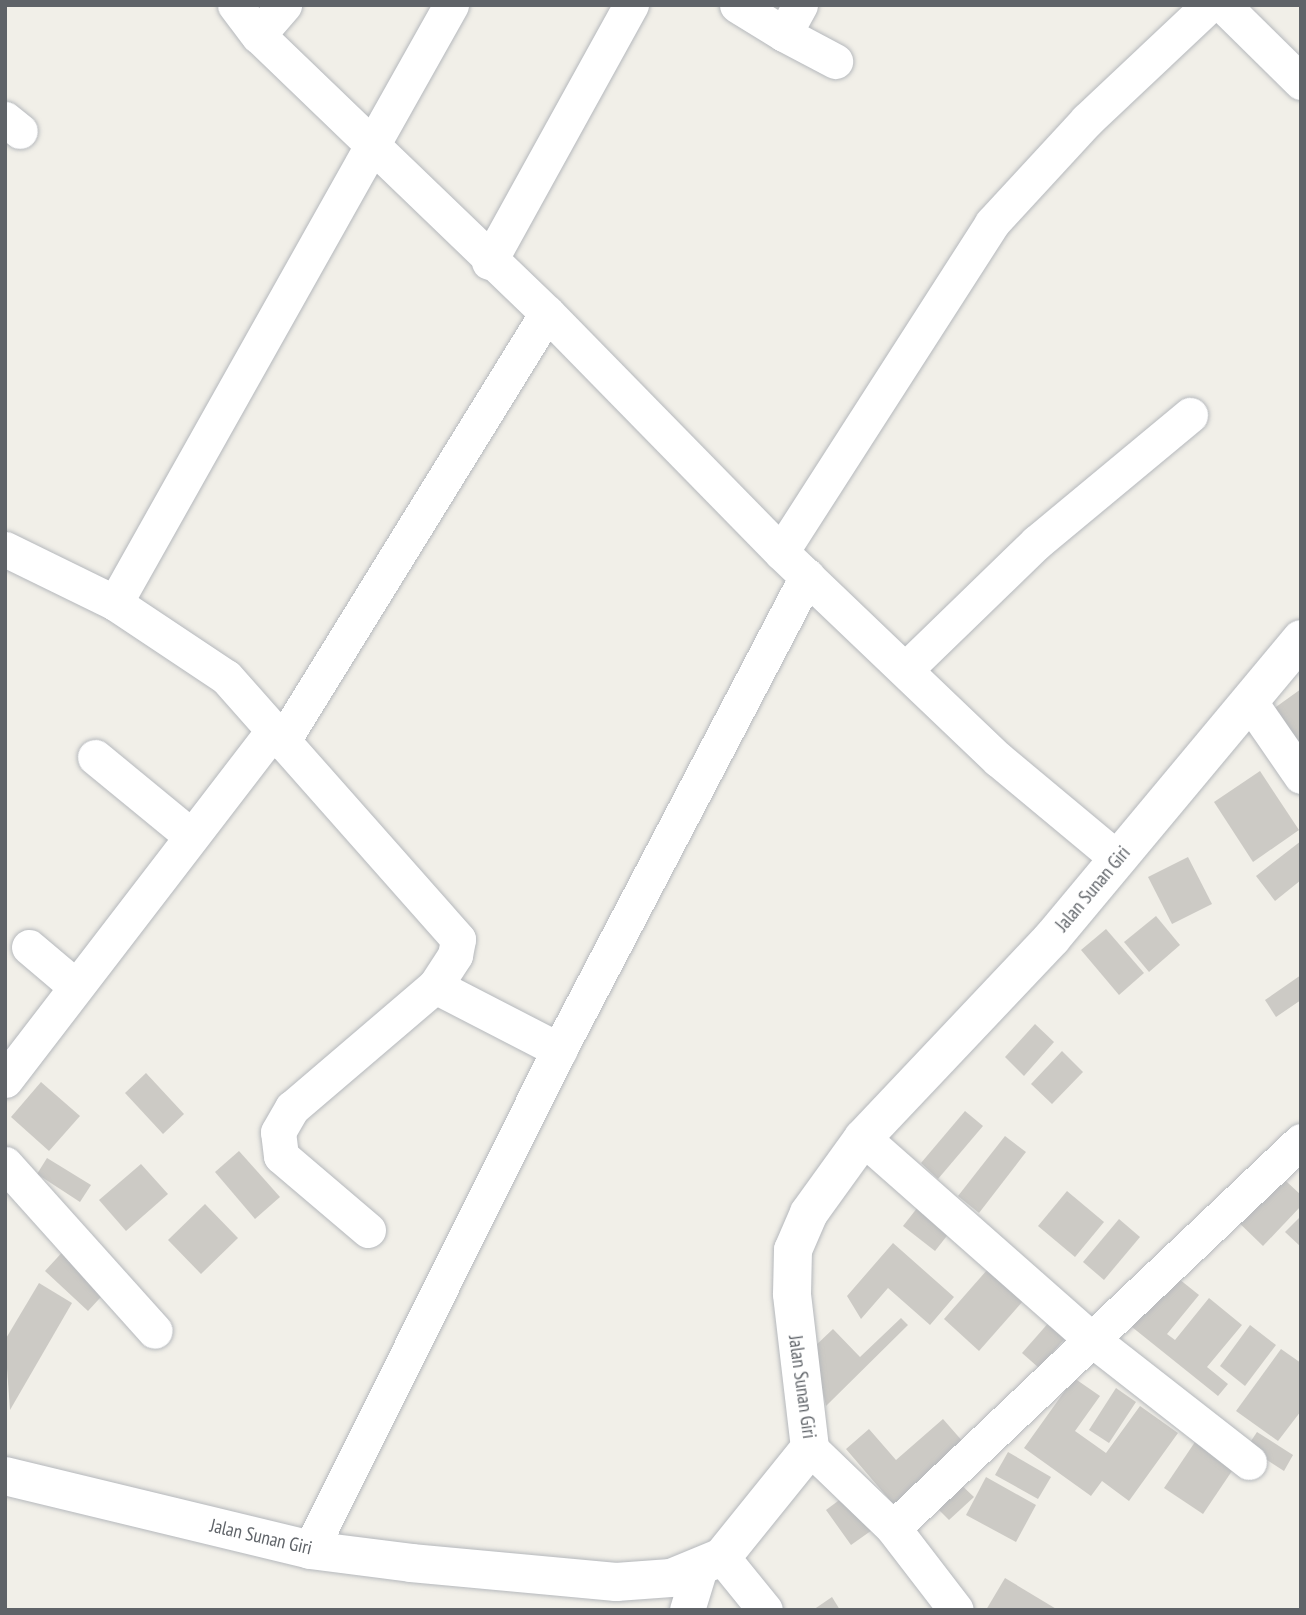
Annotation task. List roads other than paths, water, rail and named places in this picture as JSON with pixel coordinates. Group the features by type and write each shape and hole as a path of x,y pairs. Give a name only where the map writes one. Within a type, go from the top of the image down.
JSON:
{"street":[{"path":"235,5 258,34 489,262 547,313 781,552 907,668 999,761 1118,859"},
{"path":"258,34 284,5"},
{"path":"115,603 374,149 451,5"},
{"path":"489,262 631,5"},
{"path":"737,5 792,19 835,61"},
{"path":"781,552 992,223 1087,120 1209,5"},
{"path":"1223,5 1301,82"},
{"path":"5,1080 74,985 190,835 277,738 547,313"},
{"path":"907,668 1037,542 1190,415"},
{"path":"5,549 115,603 208,660 458,939 455,955 435,986 292,1108 278,1132 281,1156 369,1230"},
{"path":"310,1549 559,1050 807,576"},
{"name":"Jalan Sunan Giri","path":"5,1476 310,1549 616,1582 710,1564 810,1448 795,1338 793,1250 814,1204 863,1139 1052,938 1301,639"},
{"path":"1250,702 1299,768"},
{"path":"95,757 190,835"},
{"path":"29,947 74,985"},
{"path":"435,986 559,1050"},
{"path":"863,1139 1089,1337 1249,1462"},
{"path":"893,1528 1089,1337 1301,1141"},
{"path":"5,1164 155,1331"},
{"path":"810,1448 893,1528 956,1610"},
{"path":"687,1610 710,1564 765,1610"}]}
